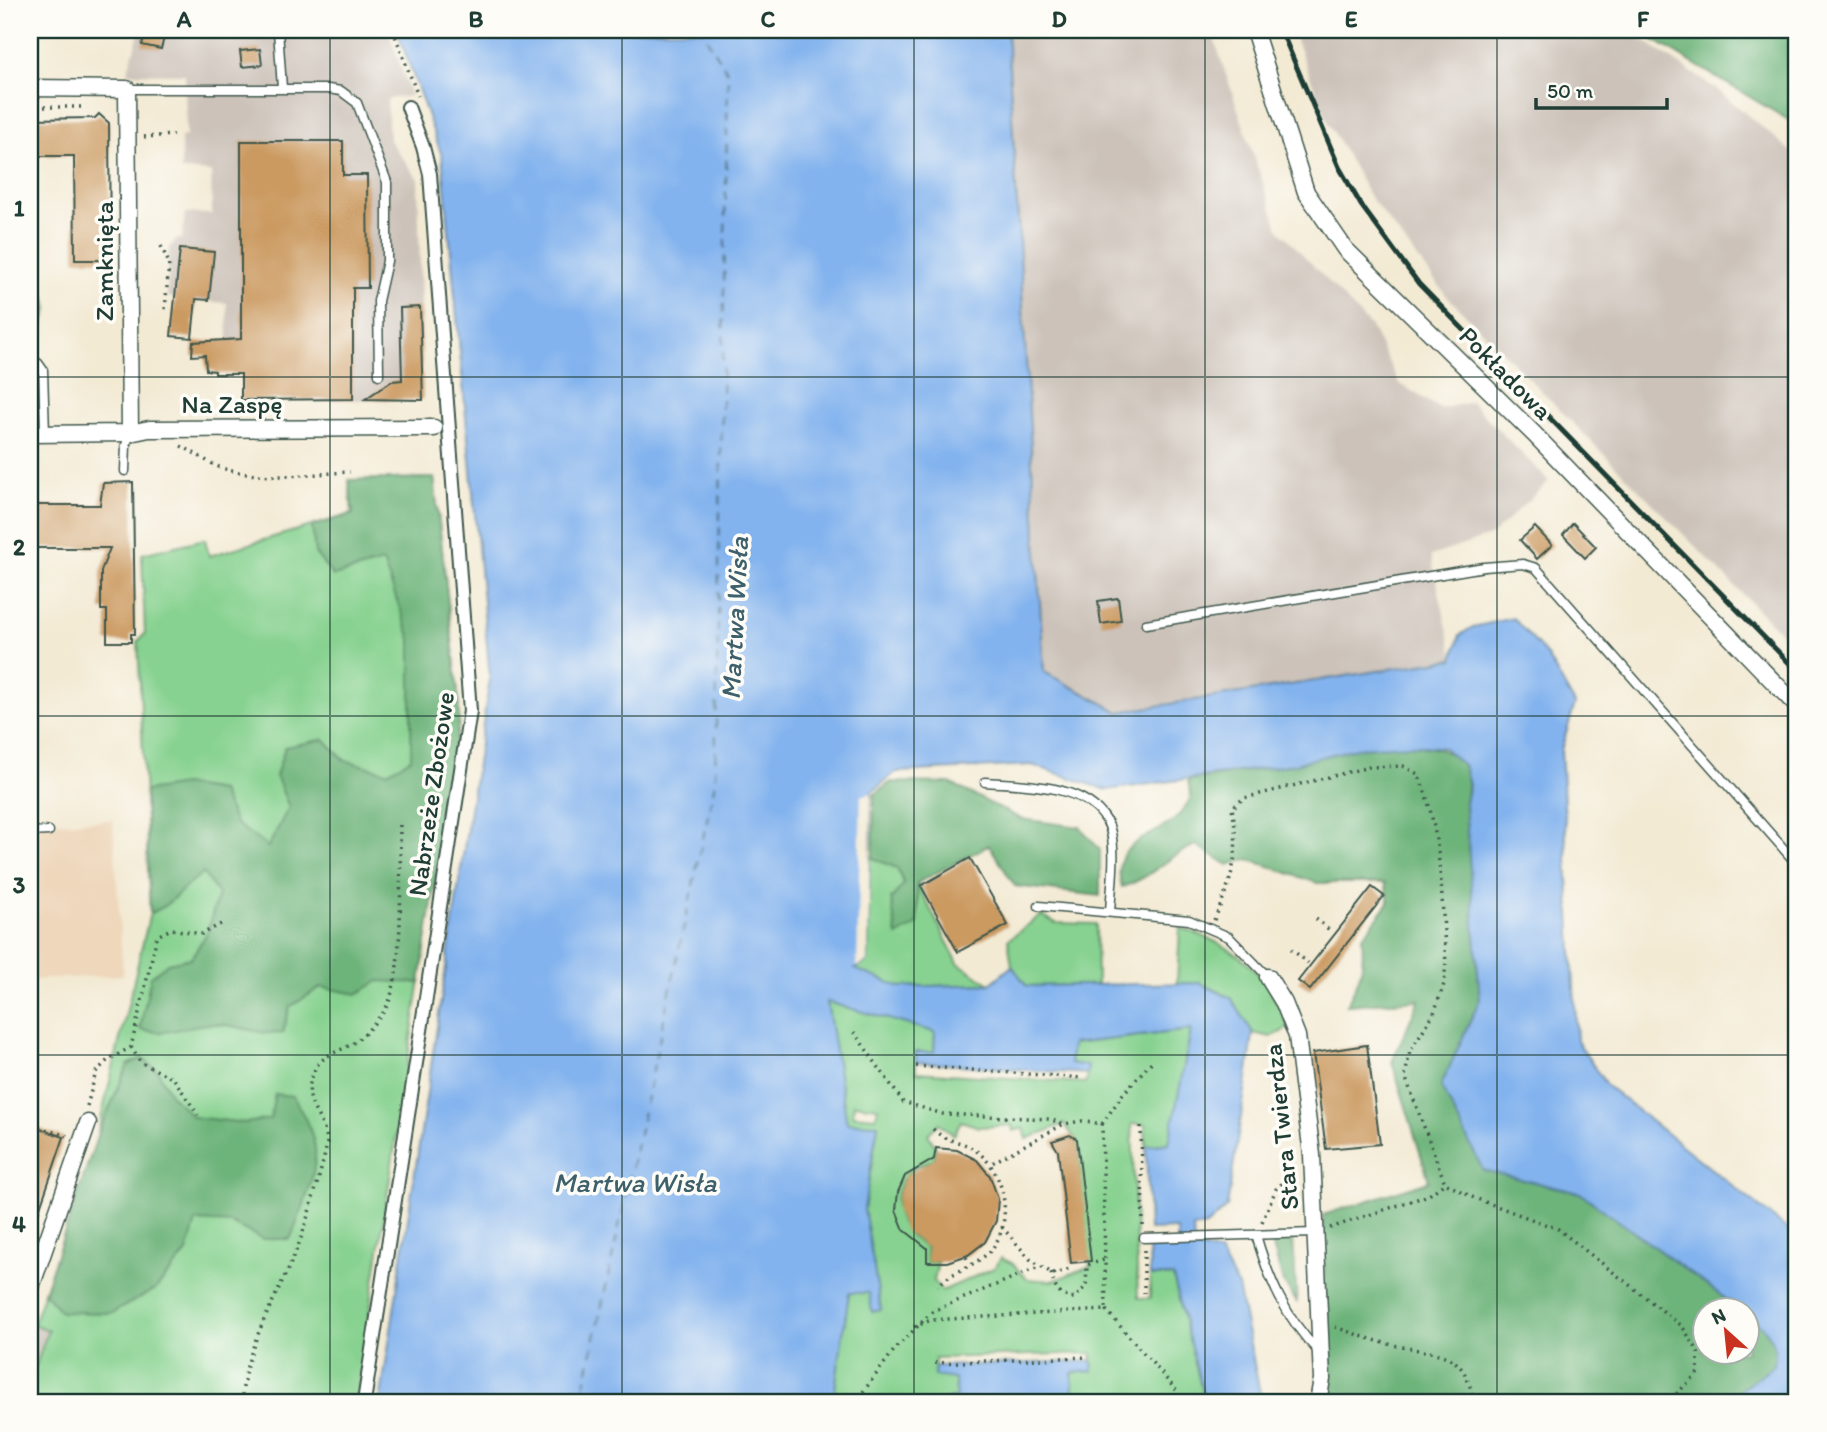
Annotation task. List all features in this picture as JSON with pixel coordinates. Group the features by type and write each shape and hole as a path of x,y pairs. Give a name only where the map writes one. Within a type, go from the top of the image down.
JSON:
{"street":[{"name":"Pokładowa","path":"1254,30 1306,192 1345,249 1534,434 1797,706"},
{"path":"30,88 127,89"},
{"name":"Zamknięta","path":"127,89 130,433"},
{"name":"Nabrzeże Zbożowe","path":"364,1402 470,711 442,428 430,174 424,147 408,107"},
{"name":"Na Zaspę","path":"37,434 130,433 158,429 442,428"},
{"name":"Stara Twierdza","path":"1268,977 1284,1003 1297,1036 1312,1155 1321,1353 1318,1402"},
{"path":"30,1287 88,1123"}],"lane":[{"path":"278,30 282,88"},
{"path":"127,89 328,89 350,96 357,103 387,182 387,261 377,301 379,375"},
{"path":"30,363 38,363 43,370 37,434"},
{"path":"125,471 126,445 130,433"},
{"path":"1146,624 1485,567 1523,564 1536,568 1797,864"},
{"path":"985,782 1038,786 1087,800 1107,821 1113,851 1111,912"},
{"path":"30,831 49,831"},
{"name":"Stara Twierdza","path":"1040,906 1189,920 1229,937 1268,977"},
{"name":"Stara Twierdza","path":"1144,1238 1316,1233"},
{"path":"1256,1235 1269,1279 1280,1300 1290,1318 1321,1353"}],"path":[{"path":"30,107 85,107"},
{"path":"161,246 169,263 164,310"},
{"path":"171,443 184,447 201,459 254,476 271,478 350,472"},
{"path":"1210,928 1234,871 1238,841 1233,808 1244,798 1369,767 1403,766 1418,774 1428,795 1433,822 1446,962 1444,984 1434,1013 1410,1051 1405,1076 1445,1183 1472,1197 1558,1229 1682,1326 1698,1351 1698,1373 1668,1402"},
{"path":"242,1402 252,1353 268,1308 301,1239 327,1142 322,1124 310,1106 313,1072 325,1057 356,1041 390,1004 397,970 400,821"},
{"path":"1315,919 1332,932"},
{"path":"198,1115 174,1079 140,1062 131,1046 157,936 171,929 202,934 221,924"},
{"path":"1291,949 1308,963"},
{"path":"854,1032 903,1102 943,1114 1049,1119 1064,1124"},
{"path":"88,1123 87,1107 96,1072 108,1060 131,1046"},
{"path":"1154,1059 1123,1094 1102,1125 1106,1310 1176,1390"},
{"path":"916,1066 1083,1077"},
{"path":"990,1164 1064,1124 1082,1121 1102,1125"},
{"path":"30,1142 35,1126 82,1142"},
{"path":"1141,1126 1144,1293"},
{"path":"933,1129 949,1142 976,1150 998,1175 1005,1200 1002,1227 992,1249 938,1286"},
{"path":"1256,1235 1276,1189 1312,1155"},
{"path":"1316,1233 1429,1195 1445,1183"},
{"path":"1002,1227 1039,1267 1051,1273 1070,1269"},
{"path":"1051,1273 1055,1289 1062,1296 1075,1298 1086,1286 1087,1265 1105,1260"},
{"path":"863,1392 914,1327 933,1311 1039,1267"},
{"path":"914,1327 932,1320 1106,1310"},
{"path":"1320,1321 1399,1346 1440,1352 1461,1367 1474,1402"},
{"path":"935,1363 1088,1357"}],"shaded area":[{"path":"140,30 388,30 411,96 387,99 389,140 418,179 423,400 241,400 241,345 228,345 227,303 167,296 169,248 177,239 182,239 185,213 212,214 211,172 181,170 181,137 186,136 185,74 127,73"},
{"path":"1007,30 1211,30 1278,228 1371,327 1399,383 1440,409 1471,402 1549,481 1492,535 1431,556 1454,659 1119,712 1044,672"},
{"path":"1292,30 1628,30 1716,89 1797,156 1797,649 1446,295 1370,197 1328,122"},
{"path":"113,820 123,975 30,980 30,824"},
{"path":"33,1324 48,1329 35,1367 30,1364 30,1335"}],"green space":[{"path":"1637,30 1797,30 1797,125"},
{"path":"30,278 34,287 45,295 48,310 39,334 30,338"},
{"path":"434,478 459,721 356,1402 30,1402 30,1364 36,1366 48,1330 33,1324 95,1144 150,913 138,641 145,634 142,554 205,539 209,556 352,514 349,480"},
{"path":"434,478 459,721 420,983 379,981 357,994 321,987 290,1007 283,1033 265,1033 216,1024 161,1032 140,1029 151,976 168,963 191,958 207,933 218,894 203,873 164,906 150,913 145,791 183,785 221,791 235,823 268,847 289,807 276,776 285,747 324,739 344,760 387,772 411,759 411,639 383,562 333,576 315,553 312,526 353,514 349,480"},
{"path":"1411,745 1438,749 1457,758 1463,765 1467,787 1465,803 1480,999 1441,1086 1483,1170 1580,1193 1722,1296 1690,1296 1690,1366 1760,1366 1760,1326 1765,1330 1775,1348 1774,1365 1724,1402 1327,1402 1323,1215 1429,1181 1392,1062 1419,1000 1346,1005 1360,973 1362,938 1389,902 1385,883 1317,883 1248,859 1228,865 1196,845 1122,887 1119,872 1126,851 1181,813 1191,798 1188,780 1294,764 1356,748"},
{"path":"891,782 950,783 1021,819 1080,827 1100,850 1100,896 1015,886 989,845 917,883 918,924 897,936 891,899 904,884 897,868 873,858 874,795"},
{"path":"870,857 897,868 918,924 917,883 958,963 990,984 900,987 854,969 868,961"},
{"path":"1041,915 1056,923 1096,924 1097,985 1026,986 1012,966 1008,940"},
{"path":"1180,928 1219,943 1248,963 1270,991 1289,1028 1271,1037 1253,1033 1224,995 1205,986 1177,983"},
{"path":"827,1002 935,1032 934,1052 916,1053 916,1072 1086,1083 1088,1067 1070,1064 1071,1044 1192,1030 1169,1143 1146,1146 1145,1124 1132,1124 1138,1298 1150,1298 1150,1276 1173,1276 1205,1402 1101,1402 1073,1396 1072,1372 1093,1371 1092,1353 935,1358 934,1376 955,1379 956,1397 939,1402 833,1402 849,1292 869,1293 881,1310 864,1209 878,1125 847,1124","holes":["854,1104 878,1107 876,1117 853,1115","961,1121 979,1127 1012,1125 1013,1131 1024,1128 1027,1139 1064,1124 1077,1141 1090,1266 1053,1281 1027,1279 1012,1263 1001,1258 994,1268 942,1291 934,1281 938,1262 927,1262 926,1247 913,1238 903,1226 896,1200 906,1175 918,1166 934,1160 936,1148 928,1134 939,1123 954,1135"]},
{"path":"142,1058 157,1070 171,1095 193,1117 246,1123 270,1119 275,1094 293,1096 309,1127 315,1148 314,1170 307,1194 290,1239 262,1239 231,1223 196,1221 187,1252 156,1289 112,1313 61,1312 44,1293 98,1134 128,1065"},
{"path":"1293,1239 1297,1303 1283,1281 1271,1240"},
{"path":"164,1390 184,1402 144,1402 150,1395"}],"water":[{"name":"Martwa Wisła","path":"397,30 1007,30 1044,672 1119,712 1453,659 1460,635 1473,627 1513,618 1546,654 1575,704 1561,750 1577,1041 1607,1086 1797,1237 1797,1402 1724,1402 1774,1365 1773,1341 1760,1326 1760,1296 1722,1296 1580,1193 1483,1170 1441,1086 1480,999 1465,803 1469,784 1464,766 1444,748 1411,745 1356,748 1294,764 1107,790 1032,765 896,772 871,793 868,961 855,969 900,987 990,984 1012,966 1027,986 1200,983 1231,998 1253,1033 1250,1058 1227,1207 1206,1226 1193,1228 1194,1246 1220,1253 1238,1287 1262,1402 1205,1402 1173,1276 1150,1276 1149,1248 1178,1247 1177,1229 1149,1230 1146,1146 1169,1143 1191,1030 1072,1044 1070,1063 1088,1066 1087,1074 916,1062 916,1052 934,1052 935,1032 827,1002 847,1123 878,1124 864,1209 881,1310 872,1312 869,1293 849,1293 833,1402 380,1402 490,678 442,156"},
{"path":"1092,1361 1093,1371 1072,1373 1073,1396 1101,1402 939,1402 956,1397 955,1379 934,1376 935,1366"}],"pier":[{"path":"871,793 868,961 857,967 861,796"}],"building":[{"path":"146,30 166,30 161,49 142,45"},
{"path":"260,49 262,65 242,67 240,51"},
{"path":"99,114 109,123 110,260 75,260 74,156 30,156 30,119 95,118"},
{"path":"241,141 343,141 343,175 367,175 368,288 353,288 353,399 241,400 241,374 215,374 215,371 206,370 205,355 192,356 193,342 241,339"},
{"path":"180,249 214,252 209,300 196,299 192,338 171,336"},
{"path":"420,307 423,400 365,399 392,381 402,380 400,308"},
{"path":"133,482 135,634 131,634 131,642 107,642 107,610 101,610 101,571 110,548 30,548 30,505 100,505 103,483"},
{"path":"1573,523 1596,547 1585,558 1563,535"},
{"path":"1535,527 1552,545 1537,559 1520,540"},
{"path":"1118,598 1121,621 1101,624 1098,601"},
{"path":"970,858 1008,925 958,952 921,886"},
{"path":"1372,887 1384,896 1310,990 1298,981"},
{"path":"1367,1045 1380,1144 1326,1149 1313,1053"},
{"path":"38,1128 64,1137 32,1231 30,1151"},
{"path":"1070,1135 1077,1139 1091,1261 1071,1263 1058,1151 1052,1141"},
{"path":"936,1148 957,1150 977,1160 990,1176 998,1199 996,1221 985,1242 968,1255 947,1262 927,1262 927,1248 904,1230 896,1210 898,1192 905,1176 934,1159"}],"ferry route":[{"path":"581,1402 715,783 728,73 702,30"}],"railway":[{"path":"1281,30 1339,167 1361,205 1419,284 1797,671"}]}
